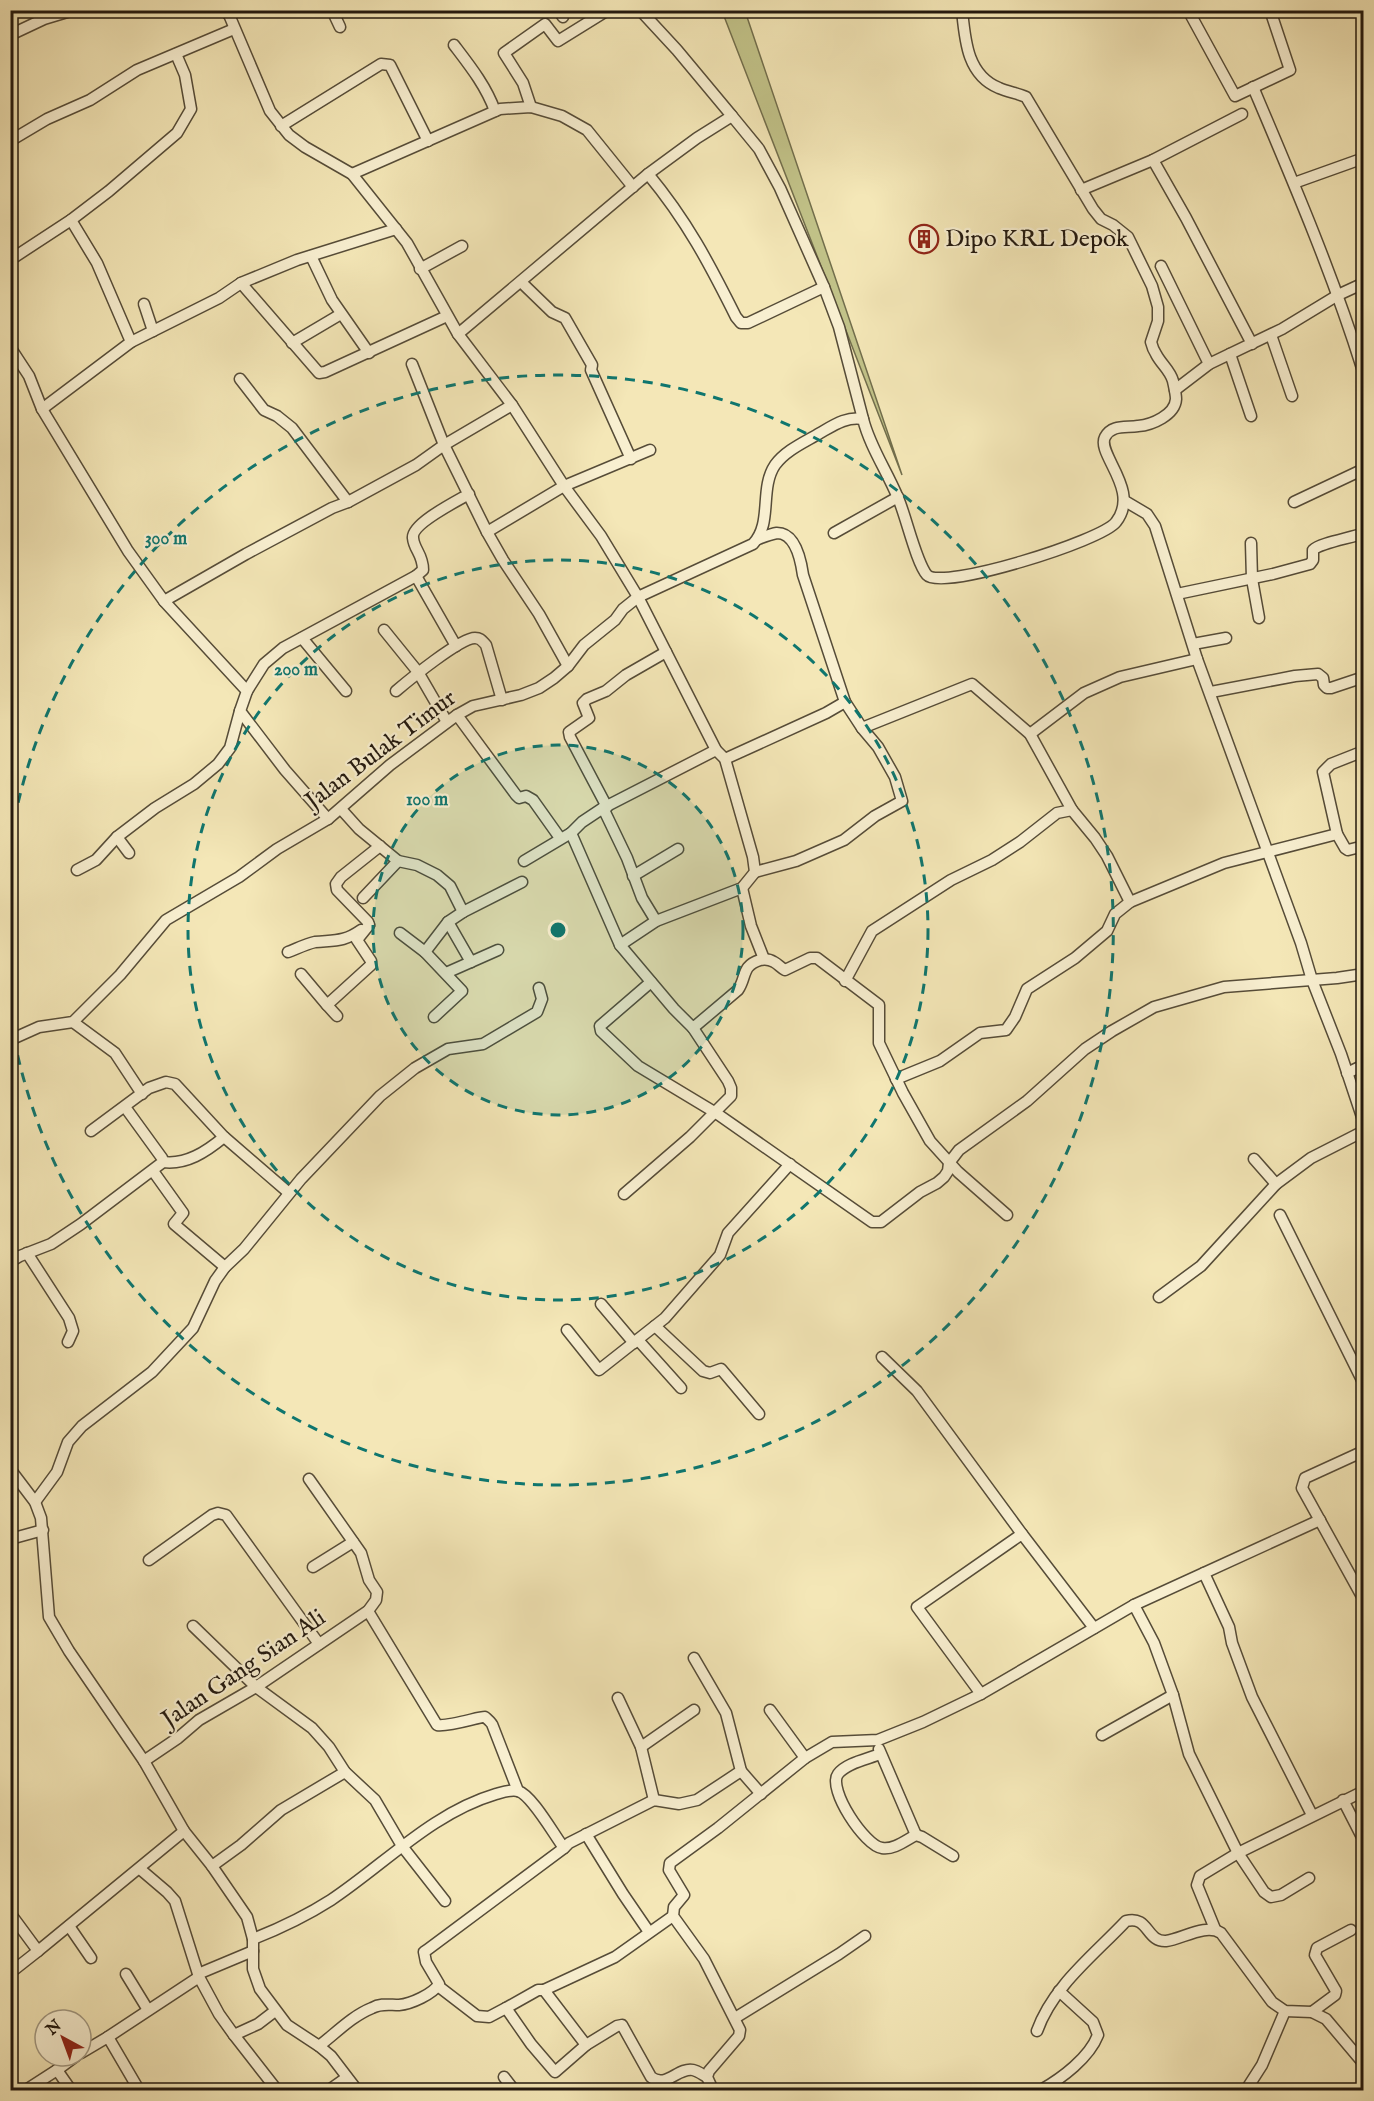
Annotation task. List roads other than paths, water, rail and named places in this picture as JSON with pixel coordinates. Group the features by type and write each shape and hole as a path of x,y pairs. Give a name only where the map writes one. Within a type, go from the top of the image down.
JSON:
{"street":[{"path":"10,35 44,19 74,10"},
{"path":"242,10 228,12 270,111 288,135 352,174 407,243 458,334 512,405 564,486 601,537 638,597 716,750 725,759 753,857 755,873"},
{"path":"332,10 340,27"},
{"path":"531,107 523,83 504,53 545,24 558,41 608,10"},
{"path":"640,10 677,50 759,149 780,188 824,287 839,327 870,440 897,497 920,561 927,574 935,579 951,578 990,569 1091,538 1116,523 1125,501 1118,475 1103,445 1105,436 1123,426 1138,426 1154,422 1165,416 1172,409 1176,400 1172,379 1166,367 1156,356 1151,342 1158,321 1158,307 1152,286 1137,252 1128,237 1101,219 1081,190 1026,97 1000,89 979,73 970,59 962,10"},
{"path":"1188,10 1232,95 1238,95 1290,70 1270,10"},
{"path":"10,141 47,119 90,100 137,69 234,29"},
{"path":"454,45 477,75 495,111"},
{"path":"10,261 109,192 177,133 191,109 185,75 176,54"},
{"path":"281,126 385,63 390,65 428,141"},
{"path":"1253,87 1294,183 1338,295 1362,368 1364,367"},
{"path":"352,174 495,111 531,107 562,116 587,130 633,187"},
{"path":"1081,190 1153,160 1242,114"},
{"path":"458,334 648,174 732,116"},
{"path":"1294,183 1364,158"},
{"path":"1153,160 1252,344"},
{"path":"648,174 687,223 741,323 748,323 824,287"},
{"path":"71,220 97,263 131,342"},
{"path":"42,409 131,342 219,298 241,283 311,256 396,229"},
{"path":"420,268 462,246"},
{"path":"311,256 332,300 369,353"},
{"path":"1161,266 1209,364"},
{"path":"521,282 552,312 565,318 592,365 591,370 631,459"},
{"path":"241,283 319,372 369,353 447,316"},
{"path":"1174,390 1209,364 1271,335 1338,295 1364,283"},
{"path":"144,304 153,331"},
{"path":"292,343 341,314"},
{"path":"1271,335 1292,396"},
{"path":"10,347 29,376 42,409 128,551 164,601 247,691"},
{"path":"1230,354 1251,416"},
{"path":"412,364 444,445 487,532 568,666"},
{"path":"240,379 264,410 277,416 292,428 348,502"},
{"path":"164,601 246,554 416,465 444,445 512,405"},
{"path":"758,539 762,530 767,484 776,464 788,452 841,421 854,417 863,419"},
{"path":"487,532 564,486 650,450"},
{"path":"1294,502 1364,469"},
{"path":"77,870 96,860 117,837 155,808 194,784 218,764 230,748 247,691 264,664 283,648 416,576 423,570 423,559 413,538 414,531 422,523 469,494"},
{"path":"834,533 897,497"},
{"path":"1125,501 1147,514 1155,526 1197,658 1364,1123"},
{"path":"620,945 656,921 742,888 755,873 796,861 844,840 874,816 902,801 891,770 878,747 845,702 803,575 800,556 787,537 778,533 758,539"},
{"path":"1177,594 1252,579 1310,564 1318,545 1364,533"},
{"name":"Jalan Bulak Timur","path":"73,1022 120,975 166,920 229,883 328,819 390,765 457,715 474,706 521,695 539,688 568,666 584,645 615,620 623,609 638,597 744,549 758,539"},
{"path":"1251,543 1252,579 1259,618"},
{"path":"416,576 456,646"},
{"path":"384,630 418,672 447,722"},
{"path":"302,638 346,691"},
{"path":"396,691 418,672 470,638 481,639 486,645 502,700"},
{"path":"1193,644 1226,638"},
{"path":"656,921 642,898 605,807 569,732 589,718 583,703 587,699 606,691 626,675 666,652"},
{"path":"1030,734 1084,693 1120,677 1197,658"},
{"path":"1211,692 1295,676 1317,674 1323,678 1327,688 1364,677"},
{"path":"862,728 972,684 1030,734 1072,810 1107,856 1130,902"},
{"path":"725,759 845,702"},
{"path":"240,711 285,770 328,819"},
{"path":"457,715 516,795 519,798 526,796 532,800 560,838"},
{"path":"524,861 571,833 582,822 605,807 716,750"},
{"path":"1364,751 1331,764 1323,772 1337,834 1348,850 1364,846"},
{"path":"341,809 359,829 398,861 417,865 437,875 450,886 463,912"},
{"path":"845,981 872,931 951,880 992,860 1020,842 1057,813 1072,810"},
{"path":"571,833 620,945 693,1028 731,1088 730,1096 716,1113 624,1194"},
{"path":"896,1079 940,1061 980,1033 1006,1030 1016,1017 1027,989 1075,958 1107,931 1116,914 1130,902 1224,863 1337,834"},
{"path":"117,837 129,853"},
{"path":"369,925 337,890 336,884 341,877 380,846"},
{"path":"633,876 678,849"},
{"path":"363,898 398,861"},
{"path":"425,952 448,922 522,882"},
{"path":"742,888 751,926 764,959"},
{"path":"448,922 471,962"},
{"path":"288,952 313,942 335,942 348,938 369,925"},
{"path":"327,1005 371,965 371,961 357,940 369,925"},
{"path":"400,933 425,952 461,988 462,992 434,1017"},
{"path":"446,973 498,950"},
{"path":"693,1028 738,990 750,964 764,959 775,962 785,970 810,958 817,958 879,1005 879,1043 930,1141 949,1163 1007,1215"},
{"path":"301,974 338,1016"},
{"path":"651,982 600,1026 601,1031 638,1066 716,1113 872,1222 881,1222 920,1192 937,1183 948,1171 949,1163 959,1150 1027,1101 1085,1049 1154,1007 1206,990 1224,987 1364,974"},
{"path":"36,1504 57,1472 68,1442 82,1426 152,1372 193,1328 215,1281 225,1267 244,1249 289,1193 380,1096 402,1077 448,1049 483,1044 537,1012 542,999 539,988"},
{"path":"10,1041 39,1027 73,1022 115,1053 142,1094"},
{"path":"1347,1073 1364,1065"},
{"path":"91,1131 149,1088 166,1082 175,1084 224,1137 289,1193"},
{"path":"124,1107 163,1162"},
{"path":"1159,1297 1201,1266 1276,1184 1311,1158 1364,1131"},
{"path":"11,1259 51,1244 163,1162 186,1161 207,1150 224,1137"},
{"path":"1254,1159 1276,1184"},
{"path":"567,1330 599,1370 665,1318 720,1255 728,1233 790,1164"},
{"path":"153,1171 183,1213 174,1224 225,1267"},
{"path":"1280,1215 1364,1384"},
{"path":"27,1253 69,1318 73,1331 68,1342"},
{"path":"601,1304 681,1388"},
{"path":"655,1326 703,1371 710,1373 721,1369 759,1414"},
{"path":"882,1357 917,1391 1094,1628"},
{"path":"1364,1451 1305,1478 1302,1488 1364,1600"},
{"path":"10,1469 36,1504 41,1518 49,1617 69,1651 144,1761 184,1831 212,1866 247,1917 253,1939 253,1969 260,1989 287,2025 331,2056 357,2091"},
{"path":"309,1479 361,1553 369,1580 377,1592 376,1600 368,1611 437,1725 459,1724 486,1717 492,1724 518,1791"},
{"path":"149,1560 212,1515 218,1513 226,1515 319,1644"},
{"path":"707,2077 709,2071 739,2036 740,2030 704,1959 673,1916 674,1907 684,1895 669,1870 670,1863 805,1758 832,1742 878,1740 922,1722 981,1694 1134,1605 1320,1520"},
{"path":"10,1545 14,1538 43,1530"},
{"path":"981,1694 917,1607 1022,1534"},
{"path":"313,1567 353,1542"},
{"path":"1204,1573 1228,1627 1252,1697 1312,1815"},
{"path":"1134,1605 1154,1643 1173,1695 1189,1754 1238,1852 1264,1892 1271,1897 1281,1895 1309,1878"},
{"name":"Jalan Gang Sian Ali","path":"144,1761 178,1738 199,1720 256,1686 368,1611"},
{"path":"193,1626 256,1686 312,1728 329,1747 345,1772 375,1800 402,1846 445,1901"},
{"path":"694,1658 726,1713 741,1771 761,1794"},
{"path":"1102,1735 1173,1695"},
{"path":"618,1698 641,1747 654,1800"},
{"path":"641,1747 694,1710"},
{"path":"770,1710 805,1758"},
{"path":"878,1740 880,1754 916,1835"},
{"path":"880,1754 849,1766 837,1775 840,1797 851,1820 878,1847 885,1849 916,1835 954,1856"},
{"path":"673,1916 615,1957 544,1990 538,1990 489,2017 483,2018 477,2016 438,1986 439,1983 424,1957 427,1950 586,1834 654,1800 671,1804 697,1800 741,1771"},
{"path":"212,1866 241,1845 281,1810 345,1772"},
{"path":"253,1939 287,1926 329,1901 366,1876 402,1846 462,1807 510,1790 524,1794 564,1848"},
{"path":"1364,1791 1238,1852 1202,1873 1196,1881 1215,1929 1226,1937 1272,2002 1285,2011 1312,2012 1326,2019 1364,2064"},
{"path":"1343,1800 1364,1841"},
{"path":"10,1972 140,1869 184,1831"},
{"path":"586,1834 622,1894 649,1932"},
{"path":"140,1869 175,1902 199,1976 219,2014 277,2091"},
{"path":"10,1913 38,1951"},
{"path":"1036,2031 1046,2008 1059,1990 1126,1921 1132,1919 1140,1921 1153,1936 1164,1941 1215,1929"},
{"path":"69,1926 91,1958"},
{"path":"1312,2012 1335,1995 1336,1991 1315,1955 1315,1951 1352,1930"},
{"path":"735,2018 865,1936"},
{"path":"93,2046 199,1976 253,1951"},
{"path":"126,1974 148,2010"},
{"path":"319,2046 358,2015 373,2007 382,2004 408,2004 438,1986"},
{"path":"544,1990 586,2045"},
{"path":"1041,2091 1073,2067 1095,2043 1098,2035 1094,2022 1059,1990"},
{"path":"506,2008 531,2044 555,2072 586,2045 622,2025 654,2080 664,2081 693,2070 707,2077 713,2091"},
{"path":"234,2036 258,2024 275,2011"},
{"path":"1246,2091 1262,2065 1285,2011"},
{"path":"108,2037 139,2091"},
{"path":"26,2091 60,2068"},
{"path":"57,2070 71,2091"},
{"path":"504,2077 514,2091"},
{"path":"329,2091 346,2078"}],"place":[{"name":"Dipo KRL Depok","path":"924,239"}]}
